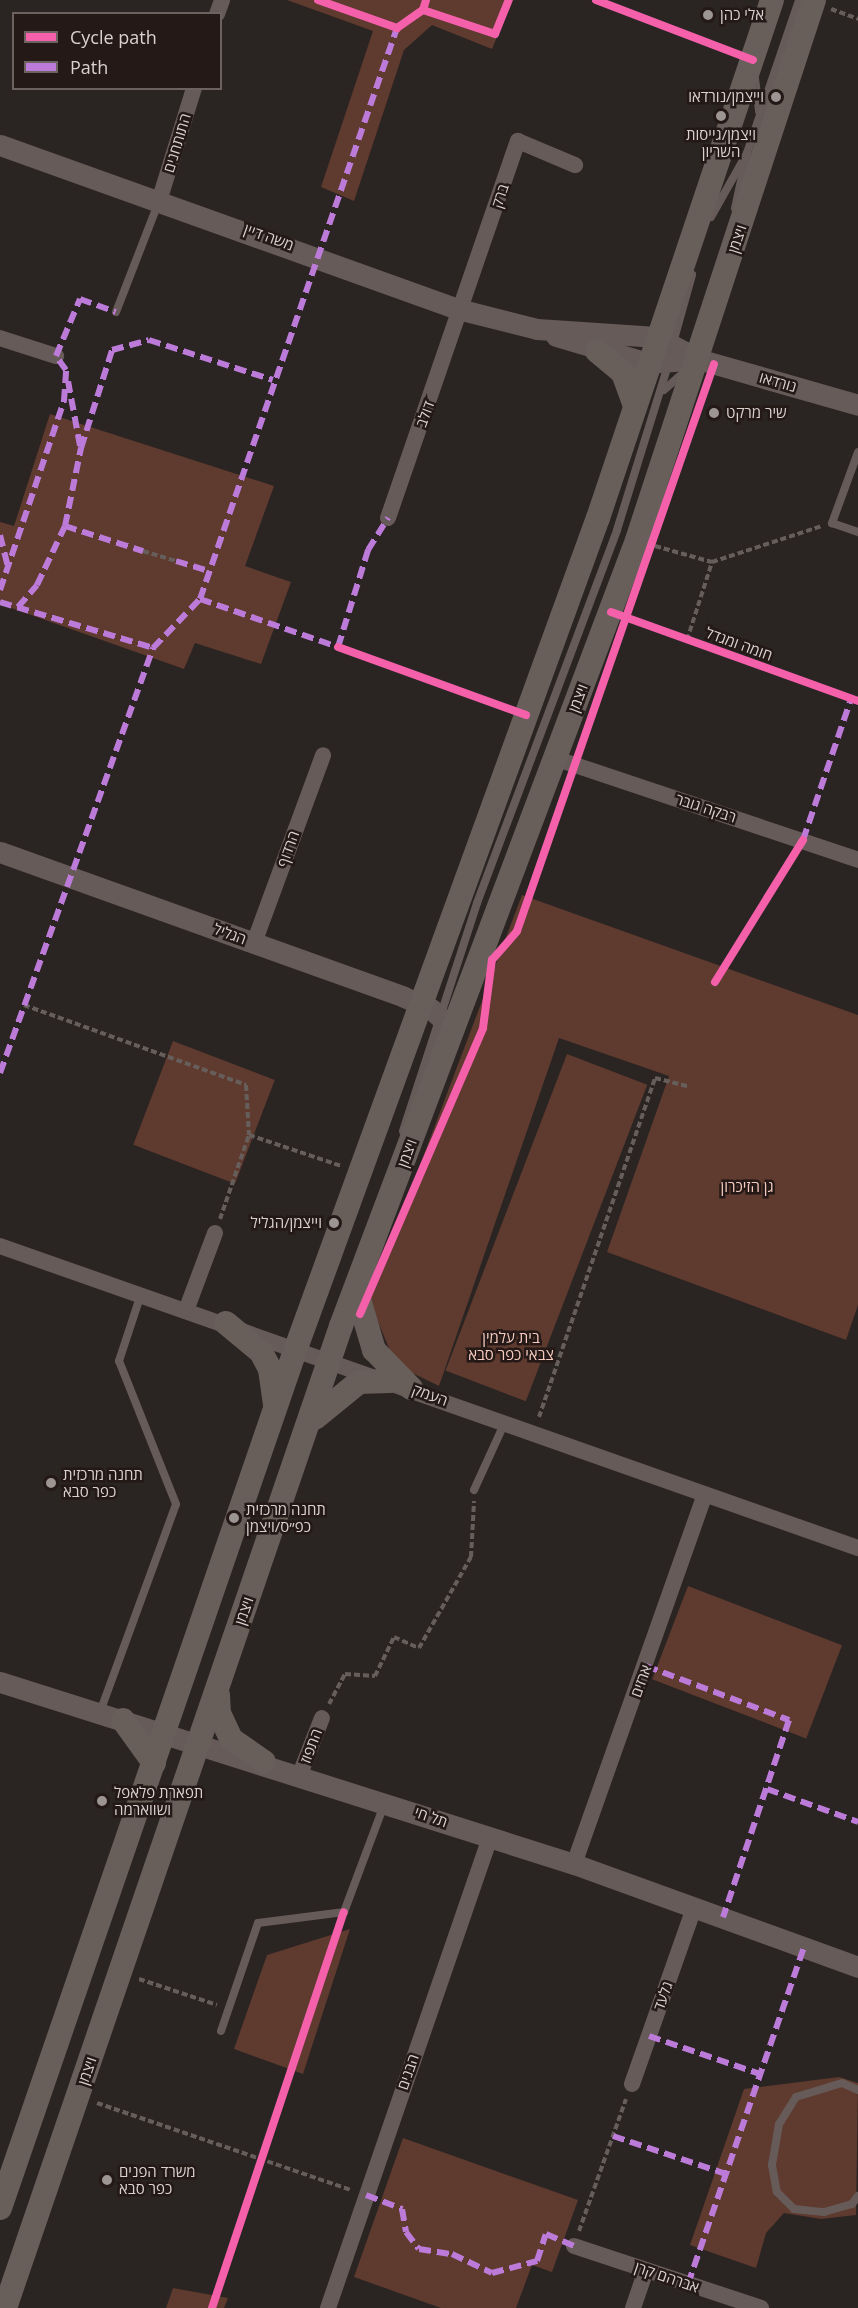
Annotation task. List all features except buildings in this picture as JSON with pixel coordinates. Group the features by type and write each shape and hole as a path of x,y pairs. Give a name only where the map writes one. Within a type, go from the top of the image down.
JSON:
{"main road":[{"name":"ויצמן","path":"5,2308 329,1360 392,1194 438,1016 634,403 661,352 772,0"},
{"name":"ויצמן","path":"0,2208 296,1348 362,1173 438,1016 648,544 698,359 809,1"},
{"path":"597,351 623,373 634,403"},
{"path":"356,1288 374,1350 401,1385"},
{"path":"226,1323 261,1352 270,1369 275,1413"},
{"path":"308,1427 341,1391 359,1382 401,1385"},
{"path":"219,1684 223,1726 241,1749 264,1762"},
{"path":"123,1720 154,1763"}],"street":[{"name":"התותחנים","path":"160,198 193,90"},
{"name":"ברק","path":"462,310 518,141 575,165"},
{"name":"משה דיין","path":"0,145 160,198 462,310 537,328 698,359"},
{"name":"דולב","path":"388,518 462,310"},
{"name":"משה דיין","path":"537,328 597,351 661,352"},
{"path":"0,338 56,356"},
{"name":"נורדאו","path":"698,359 858,405"},
{"name":"הרדוף","path":"254,943 322,755"},
{"name":"רבקה גובר","path":"554,758 858,860"},
{"name":"הגליל","path":"0,852 254,943 438,1016"},
{"path":"187,1308 215,1233"},
{"name":"העמק","path":"0,1246 187,1308 534,1432 704,1496 858,1548"},
{"name":"ארזים","path":"574,1864 704,1496"},
{"name":"תל חי","path":"0,1682 164,1734 264,1762 574,1864 858,1967"},
{"name":"התפוז","path":"300,1774 322,1718"},
{"name":"הבנים","path":"328,2308 490,1837"},
{"name":"גלעד","path":"632,2084 694,1908"},
{"name":"אברהם קרן","path":"574,2246 761,2308"},
{"path":"633,2308 646,2270"}],"lane":[{"path":"735,242 737,193 747,153 759,116 809,1"},
{"path":"753,60 759,116"},
{"path":"438,1016 477,903 587,615 663,391 661,352 710,220 747,153"},
{"path":"116,312 160,198"},
{"path":"663,391 698,359"},
{"path":"858,453 832,523 858,532"},
{"path":"438,1016 477,903"},
{"path":"100,1712 176,1504 119,1361 141,1293"},
{"path":"474,1490 506,1422"},
{"path":"221,2031 258,1923 344,1912 385,1802"},
{"path":"858,2090 842,2083 796,2097 779,2124 772,2165 777,2192 794,2209 824,2212 852,2204 858,2196"}],"path":[{"path":"809,1 858,19"},
{"path":"648,544 712,562 832,523"},
{"path":"143,551 176,561"},
{"path":"687,639 712,562"},
{"path":"24,1005 246,1085 249,1135 215,1233"},
{"path":"534,1432 655,1078 690,1088"},
{"path":"249,1135 362,1173"},
{"path":"322,1718 345,1674 375,1676 394,1637 419,1648 471,1557 474,1490"},
{"path":"121,1973 228,2009"},
{"path":"574,2246 632,2084"},
{"path":"78,2097 366,2195"},
{"path":"258,2170 265,2148"}],"green space":[{"path":"287,0 512,0 492,49 432,25 404,50 354,201 321,187 373,31"},
{"path":"50,414 274,486 245,566 291,582 261,664 195,643 184,669 0,604 0,522 14,526"},
{"name":"גן הזיכרון","path":"522,895 858,1015 858,1305 846,1340 607,1252 669,1076 559,1038 439,1386 396,1365 369,1300"},
{"path":"173,1041 275,1080 235,1184 133,1145"},
{"name":"בית עלמין צבאי כפר סבא","path":"567,1054 647,1085 526,1401 446,1370"},
{"path":"688,1586 842,1645 806,1738 652,1679"},
{"path":"350,1929 303,2074 234,2049 267,1955"},
{"path":"839,2077 858,2083 856,2215 821,2219 784,2213 766,2233 756,2268 690,2245 744,2089"},
{"path":"403,2138 578,2200 552,2272 532,2265 516,2308 441,2308 354,2277"},
{"path":"173,2288 228,2298 224,2308 166,2308"}],"marked path":[{"path":"0,1073 153,648 200,599 397,28"},
{"path":"0,590 64,401 66,370 56,356 80,299 116,312"},
{"path":"18,607 37,585 65,526 81,448 112,350 149,340 273,380"},
{"path":"68,381 80,446"},
{"path":"200,599 338,647 368,550 388,518"},
{"path":"65,526 143,551"},
{"path":"0,535 8,567"},
{"path":"176,561 209,571"},
{"path":"0,602 153,648"},
{"path":"803,840 851,699"},
{"path":"646,1666 789,1720 723,1917"},
{"path":"767,1789 858,1822"},
{"path":"688,2284 804,1947"},
{"path":"649,2036 760,2074"},
{"path":"613,2136 726,2174"},
{"path":"366,2195 402,2209 406,2232 419,2249 452,2254 492,2273 537,2261 546,2234 574,2246"}],"cycle path":[{"path":"318,0 397,28 423,10 426,0"},
{"path":"423,10 495,34 509,0"},
{"path":"596,0 753,60"},
{"path":"360,1314 483,1028 492,960 517,931 714,364"},
{"name":"חומה ומגדל","path":"611,612 858,701"},
{"path":"338,647 526,715"},
{"path":"715,982 803,840"},
{"path":"212,2308 344,1912"}],"place":[{"name":"אלי כהן","path":"708,15"},
{"name":"וייצמן/נורדאו","path":"776,97"},
{"name":"ויצמן/גייסות השריון","path":"721,116"},
{"name":"שיר מרקט","path":"714,413"},
{"name":"וייצמן/הגליל","path":"334,1223"},
{"name":"תחנה מרכזית כפר סבא","path":"51,1483"},
{"name":"תחנה מרכזית כפ״ס/ויצמן","path":"234,1518"},
{"name":"תפארת פלאפל ושווארמה","path":"102,1801"},
{"name":"משרד הפנים כפר סבא","path":"107,2180"}]}
